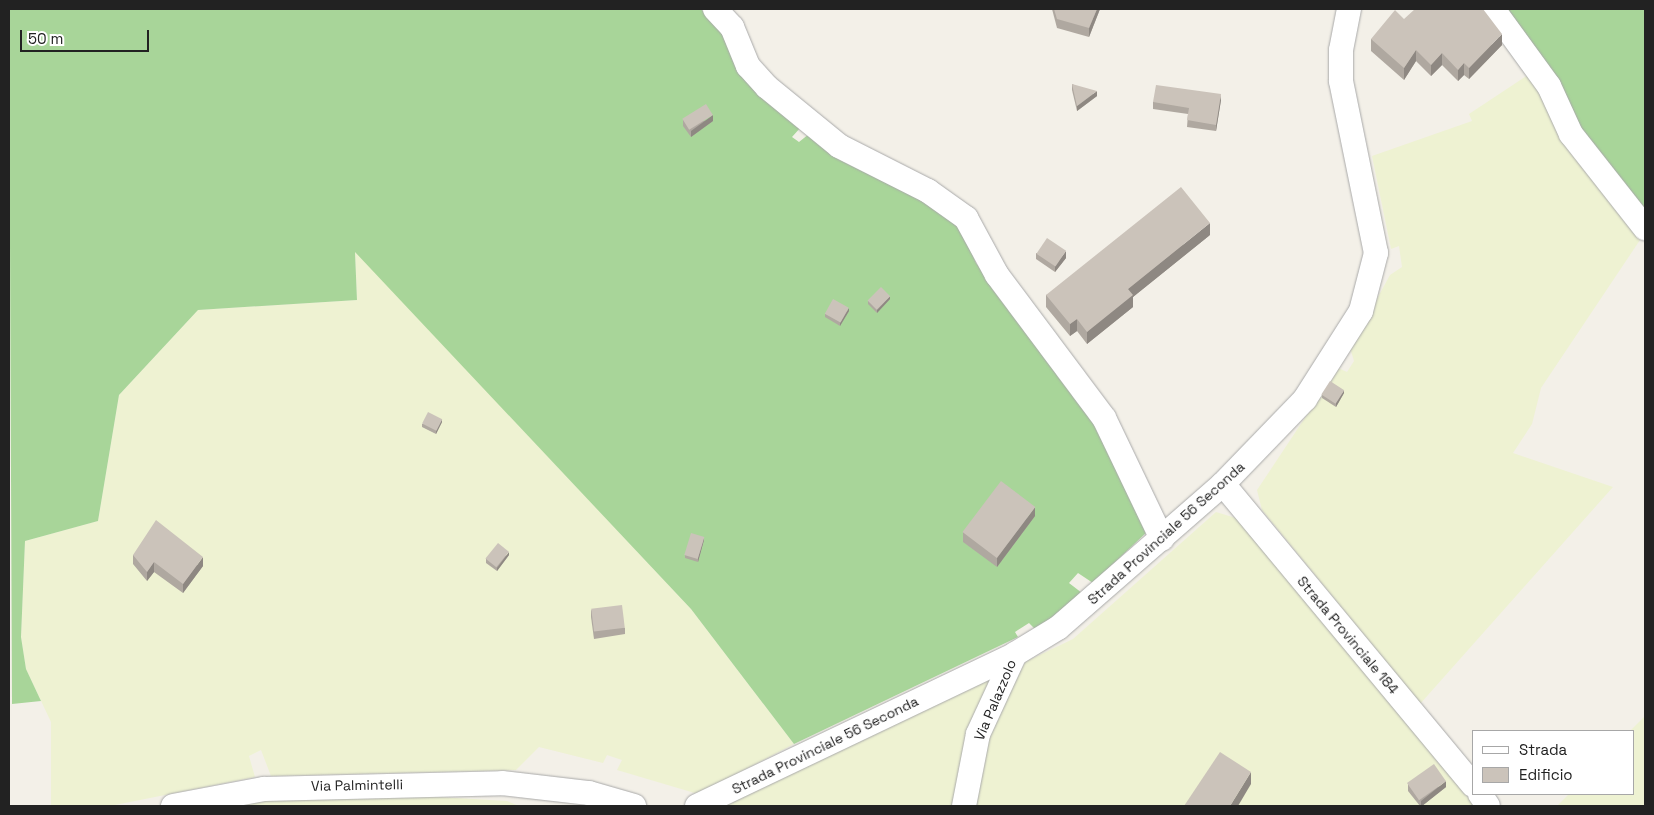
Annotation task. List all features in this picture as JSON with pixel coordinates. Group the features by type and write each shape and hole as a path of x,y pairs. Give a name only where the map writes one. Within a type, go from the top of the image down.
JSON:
{"street":[{"path":"715,9 732,27 748,66 767,87 839,146 928,190 966,218 997,275 1104,418 1162,539"},
{"name":"Strada Provinciale 56 Seconda","path":"697,806 1015,654 1058,628 1223,484 1305,399 1344,342 1371,282 1376,253 1374,229 1341,81 1341,50 1349,9"},
{"path":"1493,9 1549,86 1571,134 1645,228"},
{"name":"Strada Provinciale 184","path":"1223,484 1472,784"},
{"name":"Via Palazzolo","path":"964,806 978,734 1015,654"},
{"name":"Via Palmintelli","path":"173,806 264,789 336,784 502,782 542,789"},
{"path":"542,789 576,806"},
{"path":"542,789 589,793 634,806"},
{"path":"1481,795 1488,806"}],"green space":[{"path":"9,9 701,9 801,127 792,137 799,142 809,134 832,153 939,210 963,232 976,263 1094,418 1149,530 1093,583 1078,573 1069,583 1082,593 1036,630 1029,623 1015,632 1018,637 794,744 691,609 355,252 357,300 198,310 119,395 98,521 25,541 21,637 26,669 41,701 12,704"},
{"path":"1500,9 1645,9 1645,218 1574,125"},
{"path":"1528,75 1644,234 1541,388 1532,424 1513,453 1613,487 1420,704 1262,510 1257,490 1338,368 1347,372 1354,361 1350,348 1390,275 1402,267 1399,246 1391,249 1372,156 1472,121 1469,114"},
{"path":"355,251 691,609 794,744 698,794 617,770 622,760 607,755 603,763 539,747 516,770 271,776 261,750 249,756 255,777 110,806 51,806 51,722 26,669 21,637 25,541 98,521 119,395 198,310 357,300"},
{"path":"1216,512 1239,519 1250,531 1475,806 975,806 987,737 1025,662 1073,639"},
{"path":"995,674 955,806 720,806"},
{"path":"1645,716 1645,806 1557,806 1568,795 1634,795 1634,730 1631,730"},
{"path":"336,791 507,801 519,806 227,806"}],"building":[{"path":"1054,9 1097,9 1089,28 1057,19"},
{"path":"1415,9 1483,9 1502,34 1469,68 1464,63 1458,70 1442,53 1431,65 1416,50 1404,68 1371,39 1395,10 1404,19"},
{"path":"1072,84 1097,91 1077,106"},
{"path":"1156,85 1221,94 1216,125 1187,120 1189,108 1153,102"},
{"path":"706,104 713,115 689,130 682,119"},
{"path":"1181,187 1210,223 1128,289 1133,295 1087,332 1077,319 1070,324 1046,295"},
{"path":"1047,238 1066,251 1055,267 1036,254"},
{"path":"881,287 890,296 877,310 868,300"},
{"path":"833,299 849,308 841,323 825,314"},
{"path":"1330,381 1344,390 1336,404 1321,394"},
{"path":"428,412 442,419 436,431 422,424"},
{"path":"1001,481 1035,507 997,558 962,532"},
{"path":"156,520 203,557 183,584 154,562 147,572 133,555"},
{"path":"691,533 704,537 698,559 684,555"},
{"path":"498,543 509,552 496,567 485,559"},
{"path":"622,605 625,628 594,632 591,609"},
{"path":"1220,752 1251,772 1230,806 1184,806"},
{"path":"1434,764 1446,781 1419,800 1407,783"}]}
